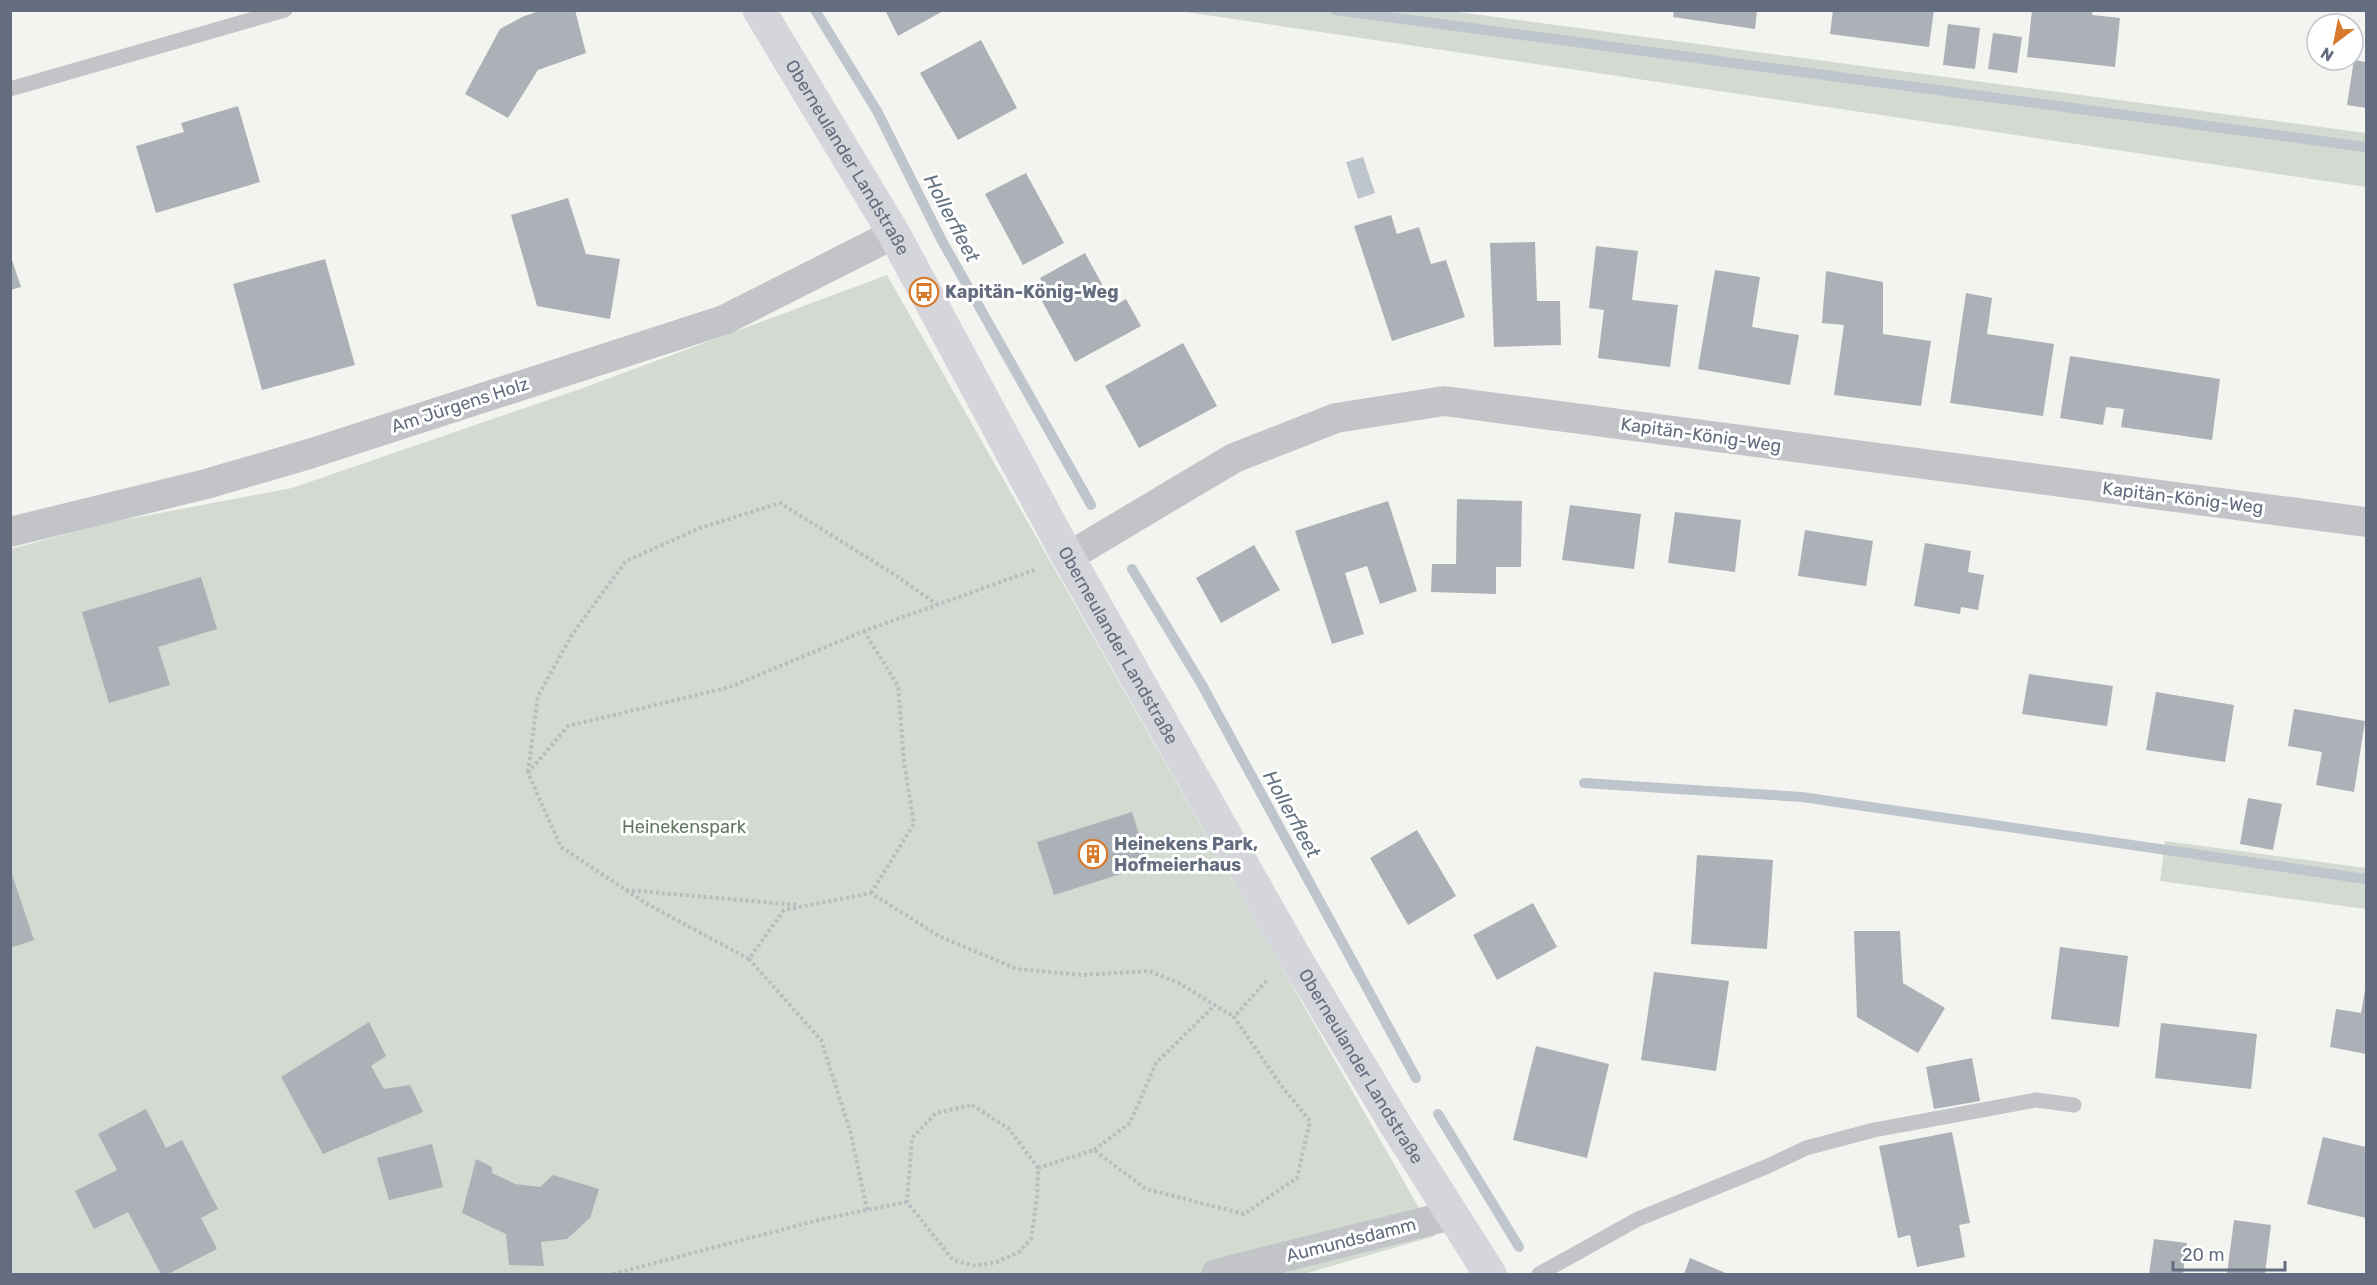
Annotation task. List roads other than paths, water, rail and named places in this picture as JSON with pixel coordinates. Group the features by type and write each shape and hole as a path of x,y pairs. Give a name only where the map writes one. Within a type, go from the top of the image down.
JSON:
{"street":[{"name":"Oberneulander Landstraße","path":"759,10 894,234 1068,557 1292,952 1490,1275"},
{"name":"Am Jürgens Holz","path":"10,532 206,484 298,457 724,320 894,234"},
{"name":"Kapitän-König-Weg","path":"1068,557 1234,458 1336,418 1444,401 2367,522"},
{"name":"Aumundsdamm","path":"1216,1275 1452,1215"}],"lane":[{"path":"10,89 285,10"},
{"path":"1539,1275 1638,1219 1806,1148 1874,1130 2036,1100 2074,1105"}],"waterway":[{"name":"Hollerfleet","path":"815,10 877,111 941,239 1091,505"},
{"path":"1335,10 2366,147"},
{"name":"Hollerfleet","path":"1132,569 1202,685 1416,1078"},
{"path":"1584,783 1802,797 2366,879"},
{"name":"Hollerfleet","path":"1438,1114 1519,1247"}],"place":[{"name":"Kapitän-König-Weg","path":"924,292"},
{"name":"Heinekens Park, Hofmeierhaus","path":"1093,854"}],"park label":[{"name":"Heinekenspark","path":"684,827"}]}
